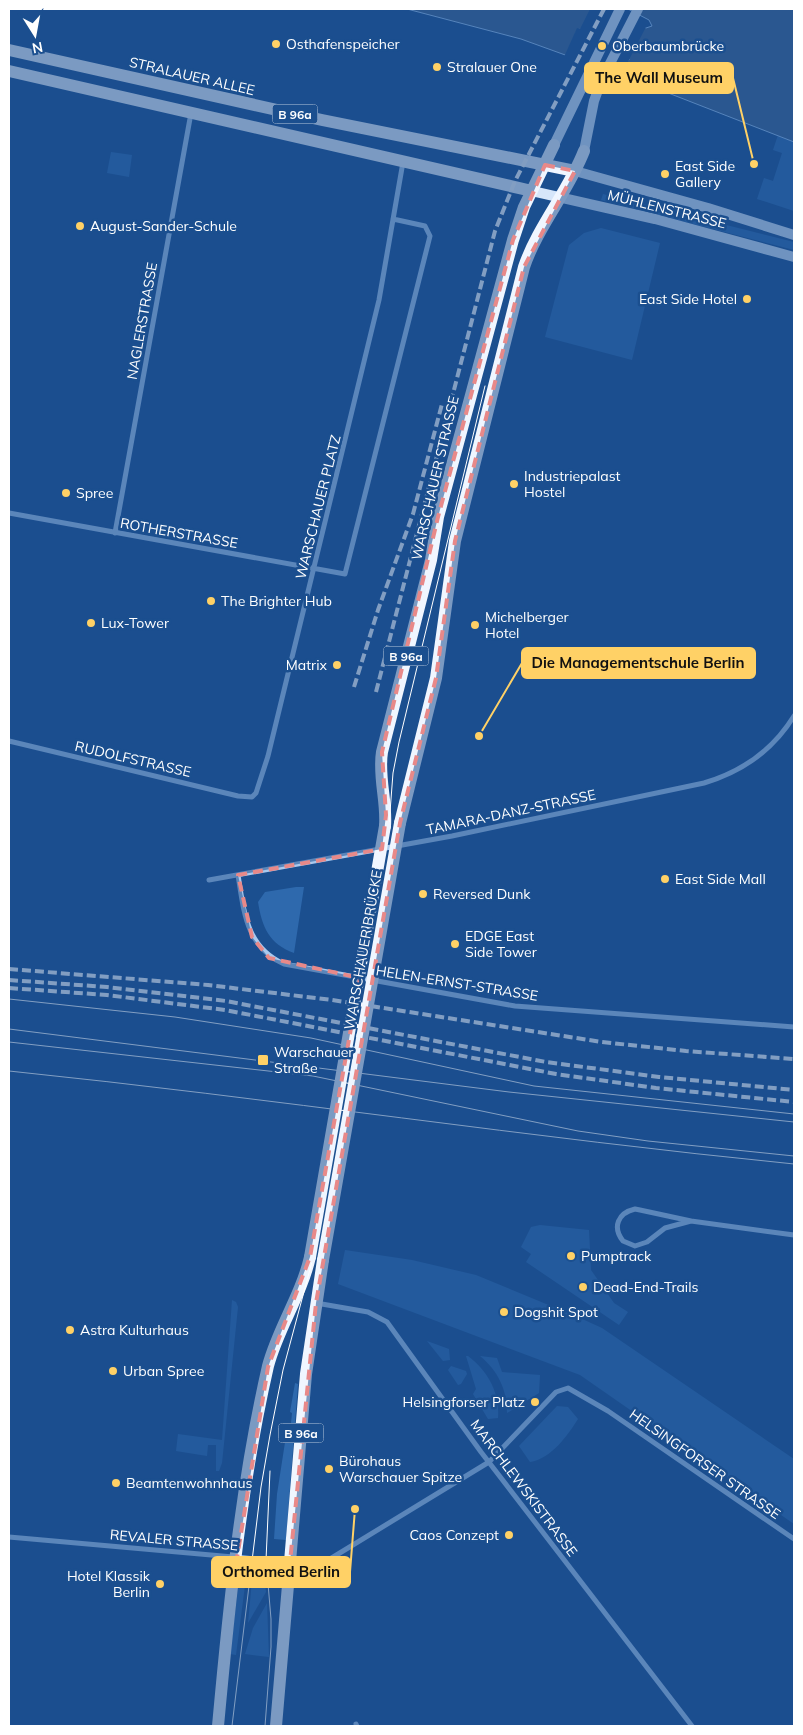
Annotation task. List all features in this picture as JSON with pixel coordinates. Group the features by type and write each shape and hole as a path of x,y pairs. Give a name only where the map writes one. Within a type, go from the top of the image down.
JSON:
{"main road":[{"path":"554,145 620,9"},
{"path":"584,151 594,101 602,79 638,9"},
{"name":"STRALAUER ALLEE","path":"9,50 322,120 575,171"},
{"name":"B 96a","path":"9,72 532,192"},
{"name":"WARSCHAUER STRASSE","path":"385,826 380,773 384,743 474,380 488,338 513,240 532,192 554,145"},
{"name":"B 96a","path":"559,198 584,151"},
{"name":"MÜHLENSTRASSE","path":"575,171 708,208 794,235"},
{"name":"MÜHLENSTRASSE","path":"532,192 655,219 794,257"},
{"name":"WARSCHAUER BRÜCKE","path":"317,1259 400,823 436,678 457,532 524,267 559,198"},
{"name":"WARSCHAUER BRÜCKE","path":"317,1259 385,826"},
{"name":"B 96a","path":"218,1726 237,1558 252,1450 268,1367 280,1329 317,1259"},
{"name":"B 96a","path":"276,1726 306,1374 316,1303 317,1259"},
{"path":"295,1301 316,1303"}],"street":[{"name":"NAGLERSTRASSE","path":"114,533 192,113"},
{"name":"WARSCHAUER PLATZ","path":"252,797 256,793 268,756 379,300 403,161"},
{"name":"ROTHERSTRASSE","path":"9,513 344,574 430,236 425,226 393,219"},
{"name":"TAMARA-DANZ-STRASSE","path":"209,880 452,836 712,780 735,771 759,755 781,735 794,716"},
{"name":"RUDOLFSTRASSE","path":"9,741 238,796 252,797"},
{"name":"HELEN-ERNST-STRASSE","path":"238,874 252,937 269,958 284,964 515,1006 794,1027"},
{"path":"691,1221 665,1228 647,1242 635,1246 623,1241 617,1230 619,1219 623,1214 635,1209 691,1221 794,1235"},
{"name":"MARCHLEWSKISTRASSE","path":"316,1303 368,1312 387,1322 489,1462 692,1726"},
{"name":"HELSINGFORSER STRASSE","path":"489,1462 556,1392 568,1388 601,1408 794,1540"},
{"name":"REVALER STRASSE","path":"9,1537 316,1564 331,1559 489,1462"}],"highlighted area":[{"path":"545,165 575,171 524,267 455,541 436,678 400,823 316,1303 290,1562 237,1558 268,1367 310,1257 360,978 269,958 252,937 238,875 382,849 386,815 382,752 438,517 513,240"}],"shaded area":[{"path":"407,9 609,9 646,28 652,26 649,20 628,9 794,9 794,142 658,89 629,83 568,56 521,39","holes":["580,29 629,60 575,33"]},
{"path":"778,135 794,142 794,211 757,199 764,178 773,181 782,153 773,150"},
{"path":"111,152 132,155 129,177 107,173"},
{"path":"603,194 794,242 794,250 601,200"},
{"path":"601,228 660,243 632,360 545,337 569,245 584,233"},
{"path":"304,887 294,953 278,945 268,934 258,902 265,892"},
{"name":"Dead-End-Trails","path":"540,1225 589,1230 591,1270 614,1303 628,1312 619,1325 526,1262 531,1254 521,1247 531,1227"},
{"path":"345,1250 412,1260 476,1275 602,1328 794,1459 794,1524 580,1375 338,1284"},
{"path":"232,1300 236,1302 238,1307 222,1463 219,1471 216,1471 216,1445 208,1445 207,1456 176,1451 178,1434 222,1440"},
{"path":"427,1341 449,1349 450,1360 443,1361"},
{"path":"466,1356 481,1368 491,1383 497,1400 498,1418 488,1419 473,1394 476,1389"},
{"path":"480,1356 497,1358 502,1372 540,1375 539,1393 507,1413 507,1404 500,1381 492,1368"},
{"path":"451,1366 466,1371 467,1374 461,1384 458,1385 448,1370"},
{"path":"295,1383 298,1384 286,1540 274,1539 277,1494 288,1423 291,1423 292,1413 290,1412"},
{"path":"557,1406 568,1407 578,1419 564,1439 552,1451 538,1460 530,1462 519,1446"},
{"path":"247,1570 236,1655 230,1654 240,1573"},
{"path":"253,1570 263,1571 266,1592 248,1623"},
{"path":"267,1603 269,1657 245,1654 253,1628"}],"pier":[{"name":"Oberbaumbrücke","path":"590,9 614,9 647,25 618,81 564,57 577,28 580,29"}],"tram line":[{"path":"232,1726 261,1487 283,1370 313,1258 389,825 393,773 485,386"},
{"path":"9,999 175,1017 311,1038 534,1086 794,1114"},
{"path":"9,1029 509,1092 794,1122"},
{"path":"9,1042 313,1076 578,1131 648,1141 794,1156"},
{"path":"9,1071 205,1093 696,1154 794,1164"},
{"path":"265,1726 271,1647 271,1619 266,1560 270,1471"}],"railway":[{"path":"376,692 495,231 515,181 604,9"},
{"path":"354,687 378,610 413,514 442,404"},
{"path":"9,969 208,985 332,1000 602,1042 686,1051 794,1059"},
{"path":"9,980 107,987 226,1001 546,1062 659,1077 794,1090"},
{"path":"9,988 107,995 225,1010 556,1074 656,1088 794,1102"}],"place":[{"name":"Osthafenspeicher","path":"276,44"},
{"name":"Oberbaumbrücke","path":"602,46"},
{"name":"Stralauer One","path":"437,67"},
{"name":"The Wall Museum","path":"754,164"},
{"name":"East Side Gallery","path":"665,174"},
{"name":"August-Sander-Schule","path":"80,226"},
{"name":"East Side Hotel","path":"747,299"},
{"name":"Industriepalast Hostel","path":"514,484"},
{"name":"Spree","path":"66,493"},
{"name":"The Brighter Hub","path":"211,601"},
{"name":"Lux-Tower","path":"91,623"},
{"name":"Michelberger Hotel","path":"475,625"},
{"name":"Matrix","path":"337,665"},
{"name":"Die Managementschule Berlin","path":"479,736"},
{"name":"East Side Mall","path":"665,879"},
{"name":"Reversed Dunk","path":"423,894"},
{"name":"EDGE East Side Tower","path":"455,944"},
{"name":"Warschauer Straße","path":"263,1060"},
{"name":"Pumptrack","path":"571,1256"},
{"name":"Dead-End-Trails","path":"583,1287"},
{"name":"Dogshit Spot","path":"504,1312"},
{"name":"Astra Kulturhaus","path":"70,1330"},
{"name":"Urban Spree","path":"113,1371"},
{"name":"Helsingforser Platz","path":"535,1402"},
{"name":"Bürohaus Warschauer Spitze","path":"329,1469"},
{"name":"Beamtenwohnhaus","path":"116,1483"},
{"name":"Orthomed Berlin","path":"355,1509"},
{"name":"Caos Conzept","path":"509,1535"},
{"name":"Hotel Klassik Berlin","path":"160,1584"}]}
